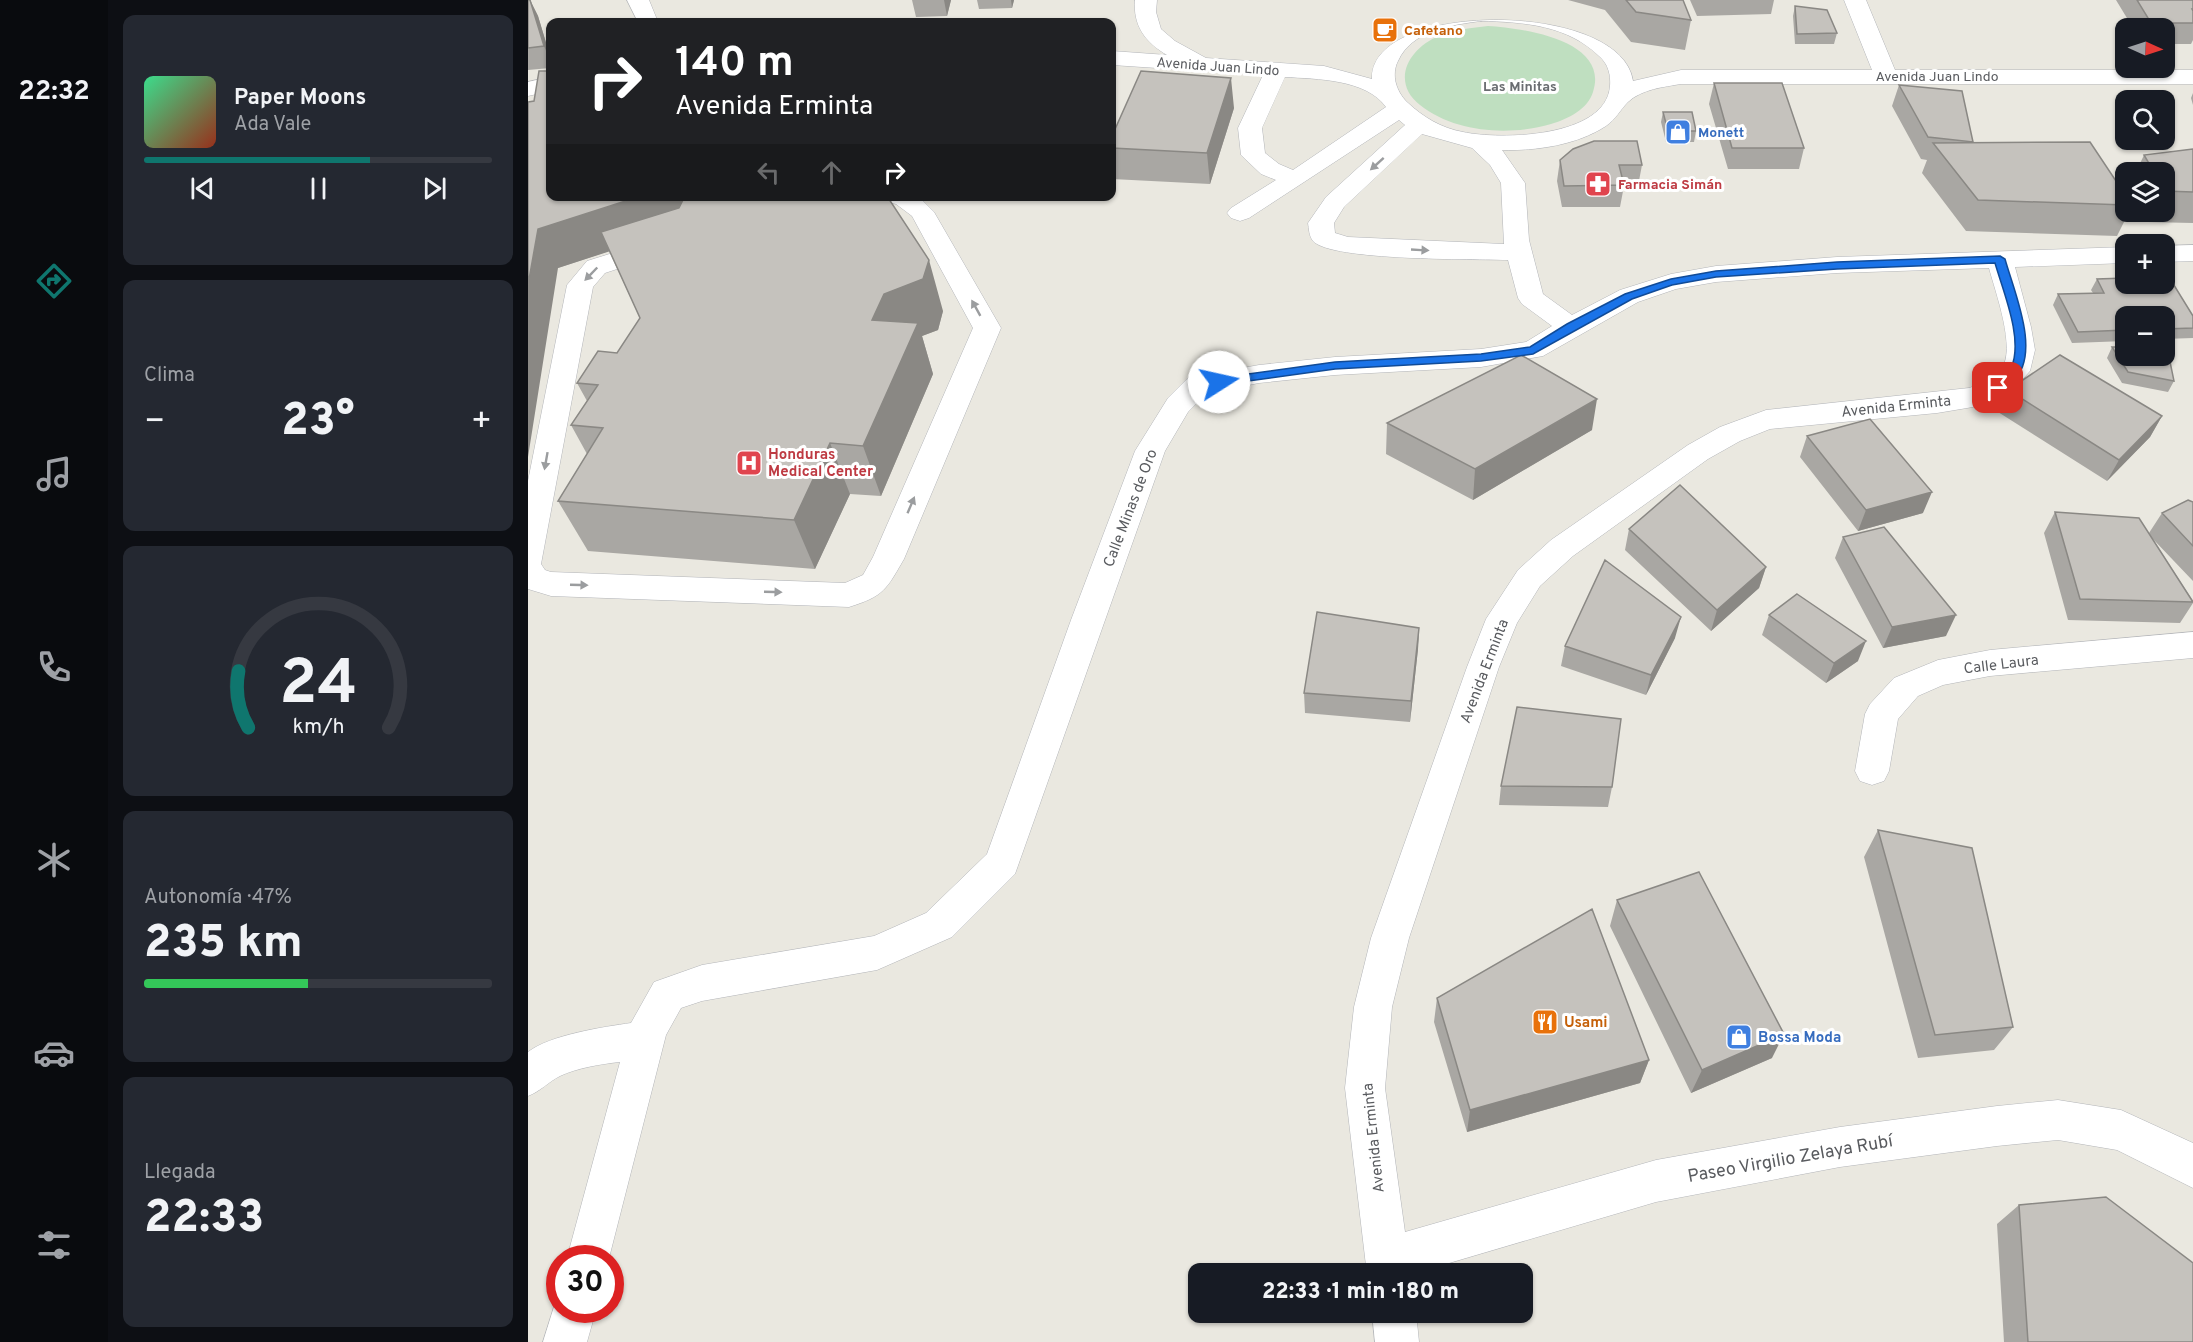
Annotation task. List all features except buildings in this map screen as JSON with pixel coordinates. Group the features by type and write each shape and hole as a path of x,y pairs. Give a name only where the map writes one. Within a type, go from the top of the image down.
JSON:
{"street":[{"path":"638,0 646,18"},
{"path":"1454,18 1473,0"},
{"path":"1486,0 1490,5 1509,15"},
{"path":"1855,0 1886,76"},
{"path":"1123,40 1136,31 1145,6"},
{"path":"1145,6 1148,26 1164,46 1206,65"},
{"path":"1509,15 1541,19 1569,27 1593,40 1611,55 1622,76 1619,98 1610,111 1596,123 1577,133 1554,140 1518,144 1480,142 1448,135 1420,124 1393,101 1383,75 1387,58 1397,45 1412,34 1431,25 1454,18 1509,15"},
{"name":"Avenida Juan Lindo","path":"1611,55 1644,70 1681,77"},
{"name":"Avenida Juan Lindo","path":"1116,58 1324,74 1360,82 1393,101"},
{"name":"Avenida Juan Lindo","path":"1324,74 1356,69 1387,58"},
{"path":"1276,70 1271,86 1250,128 1253,154 1270,169 1295,179"},
{"name":"Avenida Juan Lindo","path":"1619,98 1646,83 1681,77 2193,77"},
{"path":"528,89 546,85"},
{"path":"528,102 546,100"},
{"path":"1240,213 1295,179 1393,101"},
{"path":"1420,124 1335,202 1321,223 1323,237 1344,245 1445,251 1519,252"},
{"path":"1513,183 1528,158 1554,140"},
{"path":"1480,142 1499,161 1513,183 1516,240 1531,298 1571,327"},
{"path":"528,560 580,285 596,267 705,238 720,210 717,201"},
{"path":"528,568 533,579 551,584 849,595 874,583 888,559 987,328 922,212 908,201"},
{"path":"2175,254 2193,253"},
{"name":"Calle Minas de Oro","path":"591,1245 648,1030 668,995 702,983 877,953 939,925 1002,863 1150,450 1178,405 1198,385 1259,374 1335,366 1481,358 1533,350 1629,296 1671,282 1716,274 1837,266 2115,255"},
{"name":"Avenida Erminta","path":"1389,1263 1365,1088 1373,1007 1390,938 1483,667 1502,619 1529,578 1562,548 1698,452 1730,434 1766,420 1937,403 1973,397 1998,388 2016,371 2021,350 2018,327 2000,259"},
{"name":"Calle Laura","path":"1872,771 1882,714 1906,687 1938,673 1990,663 2193,645"},
{"path":"528,1077 548,1061 599,1046 645,1040"},
{"name":"Paseo Virgilio Zelaya Rubí","path":"1398,1263 1656,1181 1840,1147 1997,1126 2058,1120 2121,1130 2184,1160 2193,1167"},
{"path":"565,1342 570,1323"},
{"path":"1395,1323 1397,1342"}],"green space":[{"path":"1488,26 1541,34 1560,40 1576,49 1589,60 1595,74 1593,92 1587,103 1570,116 1551,124 1501,131 1483,130 1449,121 1420,105 1411,96 1406,86 1405,76 1407,66 1419,48 1428,41 1457,30"}],"place":[{"name":"Cafetano","path":"1385,30"},
{"name":"Monett","path":"1678,132"},
{"name":"Farmacia Simán","path":"1598,184"},
{"name":"Honduras Medical Center","path":"749,463"},
{"name":"Usami","path":"1545,1022"},
{"name":"Bossa Moda","path":"1739,1037"}],"district":[{"name":"Las Minitas","path":"1520,86"}],"route":[{"path":"1219,382 1259,374 1335,366 1481,358 1533,350 1629,296 1671,282 1716,274 2000,259 2018,327 2021,350 2016,371 1998,388"}]}
